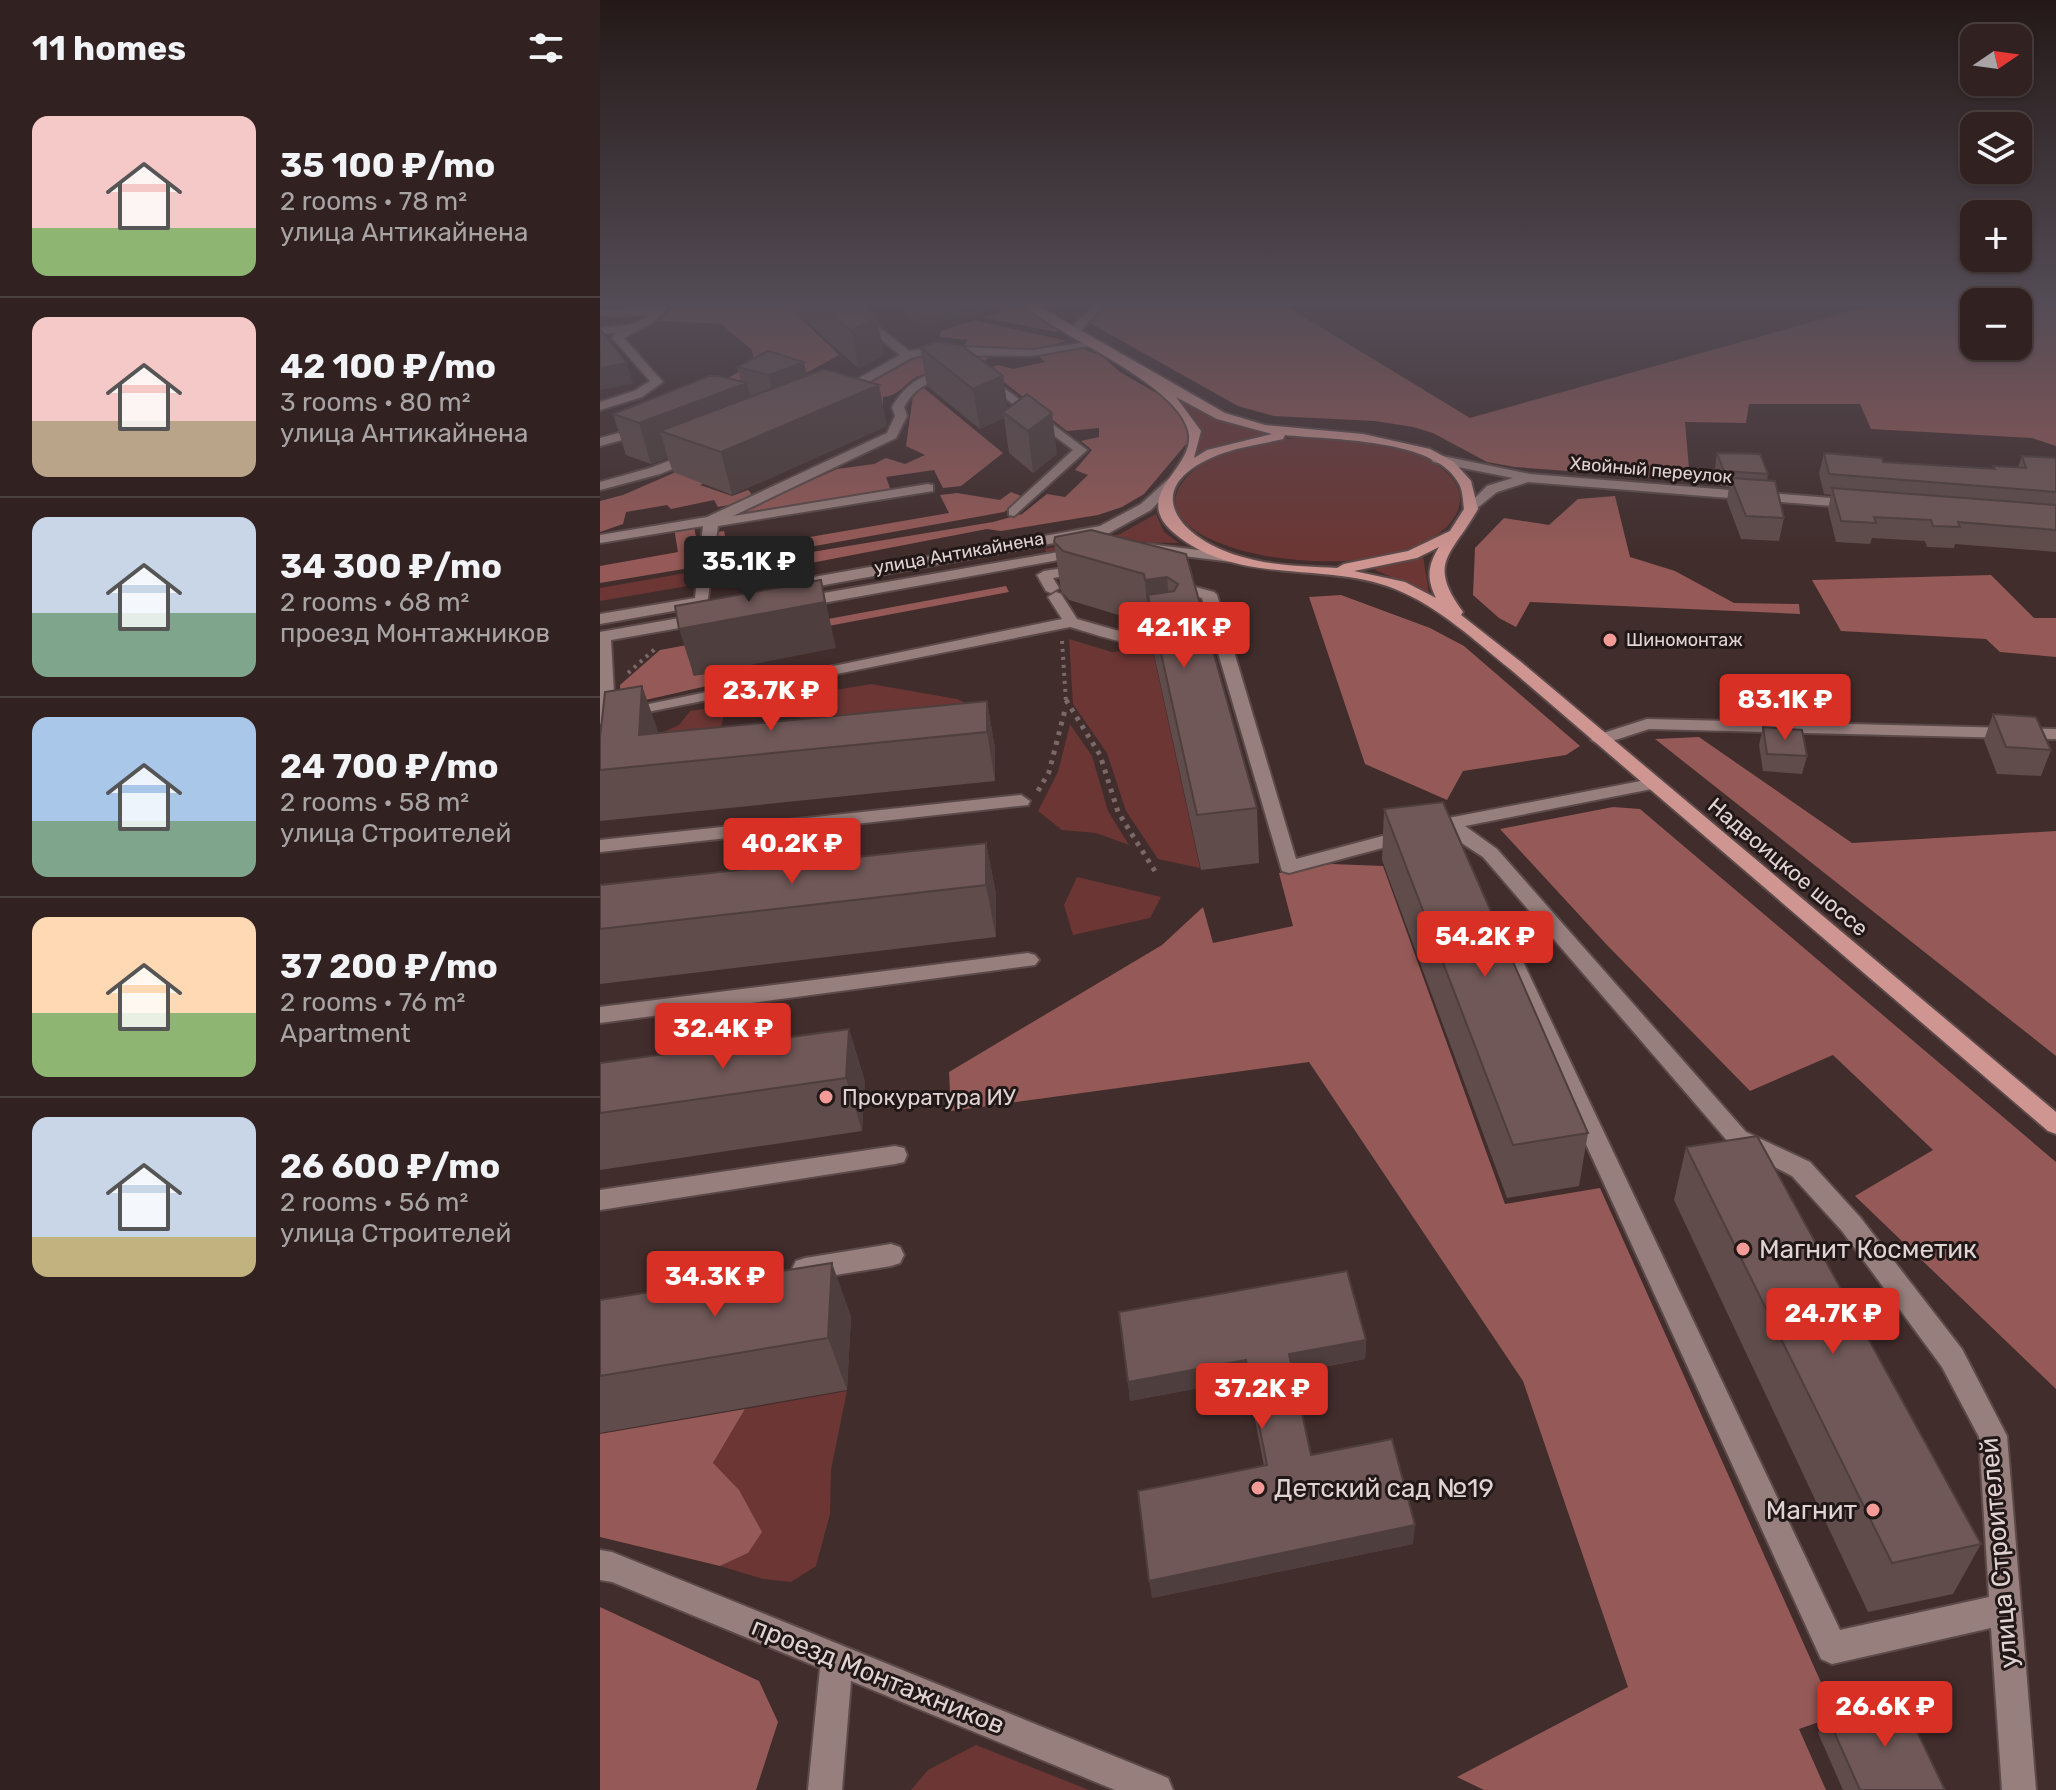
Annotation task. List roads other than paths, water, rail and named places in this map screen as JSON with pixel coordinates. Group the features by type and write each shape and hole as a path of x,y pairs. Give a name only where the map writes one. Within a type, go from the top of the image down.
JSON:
{"main road":[{"path":"1156,387 1180,407 1195,431 1193,449 1165,500 1174,524 1191,539 1232,558 1372,579 1411,591 1427,599 1488,647"},
{"path":"1166,387 1205,408 1275,431 1395,443 1438,459 1462,477 1468,487 1471,509 1436,560 1435,578 1441,598 1488,647"},
{"path":"1177,475 1193,462 1235,445 1260,439 1314,434"},
{"path":"1289,568 1343,568 1385,562 1435,545 1453,533"},
{"name":"Надвоицкое шоссе","path":"1488,647 2056,1125"}],"street":[{"path":"600,406 638,394 650,387"},
{"path":"835,397 853,387"},
{"path":"711,521 892,435 901,416 898,407 911,387"},
{"path":"997,387 1081,450 1014,512"},
{"path":"600,442 661,425"},
{"path":"600,486 655,471 711,448"},
{"name":"Хвойный переулок","path":"1438,459 1530,478 1866,505"},
{"name":"улица Антикайнена","path":"780,588 1104,530 1146,507 1177,475"},
{"name":"Хвойный переулок","path":"1471,509 1492,489 1530,478"},
{"path":"600,539 928,488"},
{"path":"601,631 710,600 711,521"},
{"path":"1132,547 1232,558"},
{"name":"улица Антикайнена","path":"785,604 1098,549"},
{"path":"1066,623 1044,575 1101,567"},
{"path":"1155,581 1209,595 1289,867 1449,824 1651,784"},
{"path":"601,631 674,624 722,615"},
{"path":"601,631 606,692 604,717 1066,623 1132,640 1171,635"},
{"path":"1198,632 1218,630"},
{"path":"1600,740 1647,724 2056,734"},
{"path":"600,846 1028,798"},
{"path":"1449,824 1469,867"},
{"name":"улица Строителей","path":"1449,824 1490,853 1738,1138 1801,1169 1860,1235 1944,1347 1993,1436 2019,1790"},
{"path":"1496,925 1832,1648 2005,1609"},
{"path":"600,1015 1028,960"},
{"path":"600,1200 895,1155"},
{"path":"784,1273 891,1255"},
{"name":"проезд Монтажников","path":"600,1565 612,1567 1156,1790"},
{"path":"825,1790 837,1659"}],"place":[{"name":"Шиномонтаж","path":"1610,640"},
{"name":"Прокуратура ИУ","path":"826,1097"},
{"name":"Магнит Косметик","path":"1743,1249"},
{"name":"Детский сад №19","path":"1258,1488"},
{"name":"Магнит","path":"1873,1510"}]}
